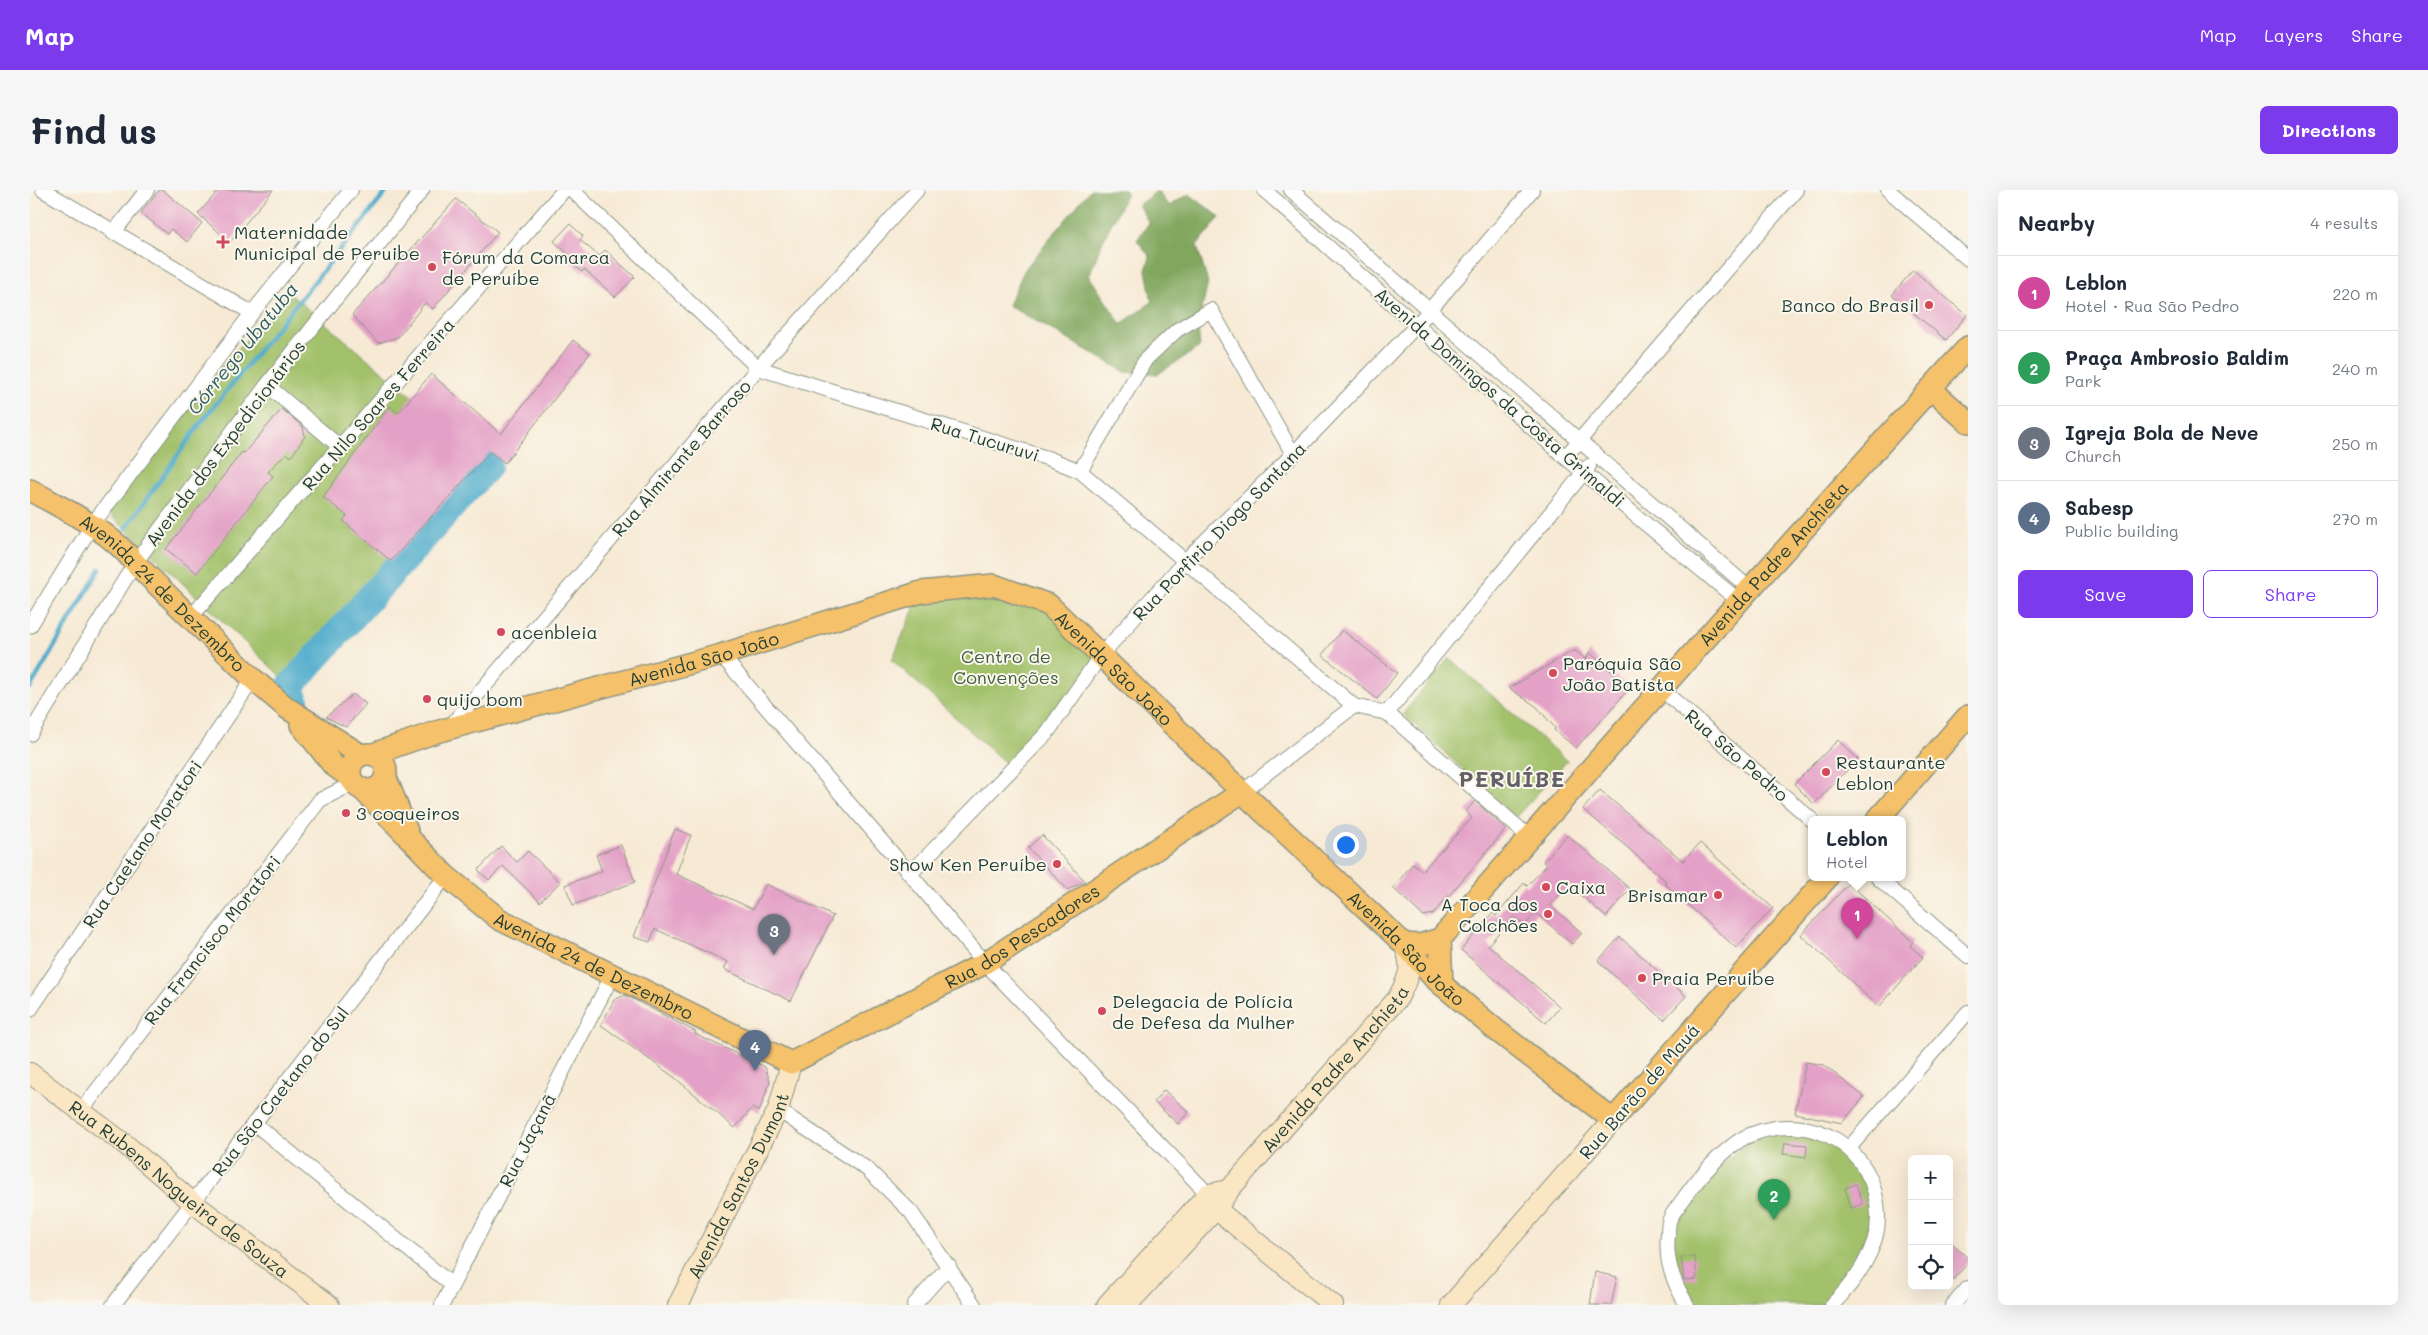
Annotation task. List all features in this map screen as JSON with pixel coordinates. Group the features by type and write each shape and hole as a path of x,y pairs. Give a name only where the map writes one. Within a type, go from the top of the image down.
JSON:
{"main road":[{"name":"Avenida Padre Anchieta","path":"1440,939 1744,595 1968,347"},
{"path":"1931,389 1968,422"},
{"name":"Avenida 24 de Dezembro","path":"30,490 92,525 126,552 253,679 287,708 367,754"},
{"name":"Avenida São João","path":"367,754 442,730 721,656 921,592 994,585 1049,605 1242,792 1404,944 1442,985 1496,1030 1613,1120"},
{"name":"Avenida 24 de Dezembro","path":"287,708 333,765 355,783 413,845 446,876 499,919 791,1063"},
{"path":"1881,816 1968,716"},
{"path":"386,775 383,760 367,754 356,758 350,767 355,783 367,790 378,787 386,775 442,730"},
{"name":"Avenida 24 de Dezembro","path":"386,775 413,845"},
{"name":"Rua dos Pescadores","path":"791,1063 984,964 1242,792"},
{"name":"Rua Barão de Mauá","path":"1451,1305 1824,881"},
{"path":"1404,944 1419,945 1440,939 1442,985"},
{"name":"Avenida Padre Anchieta","path":"1107,1305 1212,1201 1229,1190 1398,998 1411,972 1409,955 1404,944"},
{"name":"Avenida Santos Dumont","path":"678,1305 778,1110 791,1063"},
{"name":"Rua Rubens Nogueira de Souza","path":"30,1073 126,1145 192,1202 329,1305"},
{"name":"Avenida Padre Anchieta","path":"1127,1305 1212,1201"},
{"path":"1212,1201 1333,1305"}],"street":[{"path":"43,190 113,233 252,313"},
{"path":"113,233 147,190"},
{"path":"30,626 92,525 252,313 351,190"},
{"name":"Avenida dos Expedicionários","path":"30,734 135,563 267,385 422,190"},
{"name":"Rua Nilo Soares Ferreira","path":"191,618 564,190"},
{"name":"Rua Tucuruvi","path":"572,190 758,368 1050,458 1080,471 1354,706 1387,713"},
{"name":"Rua Almirante Barroso","path":"442,730 758,368 917,190"},
{"name":"Avenida Domingos da Costa Grimaldi","path":"1291,190 1597,458 1744,595"},
{"name":"Rua Porfirio Diogo Santana","path":"910,874 1047,733 1101,655 1186,560 1293,454 1417,325 1532,190"},
{"path":"1565,457 1796,190"},
{"path":"1888,190 1968,259"},
{"name":"Avenida Domingos da Costa Grimaldi","path":"1271,192 1565,457 1744,595"},
{"path":"1080,471 1146,359 1177,330 1211,310 1293,454"},
{"path":"267,385 340,447"},
{"path":"1530,837 1387,713 1583,472 1597,458"},
{"path":"721,656 910,874 984,964 1212,1201"},
{"name":"Rua Caetano Moratori","path":"30,1010 253,679"},
{"name":"Rua São Pedro","path":"1661,689 1808,817"},
{"path":"1242,792 1354,706"},
{"name":"Rua Francisco Moratori","path":"81,1111 320,800 355,783"},
{"name":"Rua São Caetano do Sul","path":"113,1305 446,876"},
{"path":"1881,881 1968,956"},
{"name":"Rua Jaçanã","path":"442,1305 613,974"},
{"path":"1849,1148 1968,1012"},
{"path":"778,1110 867,1169 911,1212 974,1305"},
{"path":"254,1123 452,1285"},
{"path":"1687,1305 1673,1281 1666,1251 1669,1220 1694,1184 1727,1151 1748,1135 1778,1126 1809,1128 1837,1139 1860,1160 1874,1187 1878,1217 1872,1247 1860,1269 1836,1304"},
{"path":"914,1305 949,1266"},
{"path":"1953,1305 1968,1288"}],"green space":[{"path":"1090,190 1124,190 1127,194 1103,240 1089,276 1121,324 1152,302 1146,270 1150,257 1137,240 1149,223 1138,205 1157,191 1169,206 1189,194 1220,217 1197,246 1208,283 1198,326 1200,347 1158,374 1125,372 1008,305 1025,269"},
{"path":"289,293 499,469 291,686 104,509 202,388"},
{"name":"Centro de Convenções","path":"994,585 1049,605 1101,655 1012,769 892,660 921,592"},
{"path":"1449,658 1567,761 1515,818 1403,714"},
{"path":"1778,1132 1821,1138 1834,1144 1855,1163 1868,1189 1871,1204 1870,1232 1863,1254 1848,1277 1824,1305 1694,1305 1683,1286 1673,1255 1672,1233 1679,1213 1697,1191 1731,1156 1753,1140"}],"building":[{"path":"159,190 163,190 202,223 187,242 171,229 167,234 141,213"},
{"path":"219,190 273,190 230,242 198,214"},
{"name":"Fórum da Comarca de Peruíbe","path":"456,199 498,232 433,309 425,303 398,337 378,343 352,315"},
{"path":"570,224 583,236 580,240 599,256 605,250 635,277 615,297 584,269 582,272 567,259 570,256 554,241"},
{"name":"Banco do Brasil","path":"1913,270 1967,315 1946,340 1892,295"},
{"path":"573,340 590,353 505,463 490,452 391,561 343,521 347,516 323,497 390,406 398,413 431,374 501,434"},
{"path":"282,409 303,427 305,436 291,457 286,453 268,472 273,476 197,573 166,549 242,452 244,453"},
{"path":"1342,630 1397,673 1377,699 1322,655"},
{"path":"1576,651 1586,660 1589,652 1630,688 1576,748 1554,730 1555,728 1537,707 1509,688 1571,652"},
{"path":"353,694 366,704 346,727 326,717"},
{"name":"Restaurante Leblon","path":"1838,740 1858,759 1814,804 1794,784"},
{"name":"Brisamar","path":"1600,790 1683,861 1700,843 1773,908 1736,948 1664,883 1666,881 1583,809"},
{"path":"1475,801 1506,829 1433,914 1423,916 1393,888 1413,863 1422,871 1472,818 1466,811"},
{"path":"675,829 691,835 676,874 753,909 766,884 833,916 791,1001 724,969 728,962 655,929 650,942 634,937"},
{"name":"Show Ken Peruíbe","path":"1042,835 1085,881 1068,890 1028,848"},
{"path":"1567,835 1630,889 1606,917 1569,885 1550,905 1582,933 1572,944 1536,913 1525,925 1514,916 1488,945 1560,1007 1546,1023 1461,950 1493,913 1496,916 1524,883 1527,886 1547,865 1543,862"},
{"path":"621,845 635,882 573,905 565,885 602,871 596,855"},
{"path":"501,846 517,862 528,851 560,882 540,902 503,866 489,880 478,870"},
{"path":"1849,883 1913,942 1910,946 1923,957 1879,1007 1801,935"},
{"name":"Praia Peruibe","path":"1620,937 1686,996 1664,1020 1598,961"},
{"path":"625,995 696,1032 695,1034 765,1067 770,1081 759,1112 752,1108 735,1128 674,1077 601,1025 614,1000"},
{"path":"1806,1062 1824,1065 1864,1097 1842,1123 1795,1113"},
{"path":"1164,1090 1189,1112 1178,1124 1154,1102"},
{"path":"1785,1143 1807,1145 1806,1157 1783,1154"},
{"path":"1856,1184 1863,1204 1851,1208 1845,1188"},
{"path":"1953,1245 1968,1258 1968,1263 1953,1280"},
{"path":"1695,1257 1697,1279 1684,1280 1681,1258"},
{"path":"1595,1272 1617,1277 1611,1305 1590,1305"}],"waterway":[{"name":"Córrego Ubatuba","path":"126,528 200,424 388,190"},
{"path":"295,700 286,691 488,466"},
{"name":"Córrego Ubatuba","path":"30,688 100,569"}],"place":[{"name":"Maternidade Municipal de Peruibe","path":"223,242"},
{"name":"Fórum da Comarca de Peruíbe","path":"432,267"},
{"name":"Banco do Brasil","path":"1929,305"},
{"name":"acenbleia","path":"501,632"},
{"name":"Paróquia São João Batista","path":"1553,673"},
{"name":"quijo bom","path":"427,699"},
{"name":"Restaurante Leblon","path":"1826,772"},
{"name":"3 coqueiros","path":"346,813"},
{"name":"Show Ken Peruíbe","path":"1057,864"},
{"name":"Caixa","path":"1546,887"},
{"name":"Brisamar","path":"1718,895"},
{"name":"A Toca dos Colchões","path":"1548,914"},
{"name":"Leblon","path":"1857,939"},
{"name":"Igreja Bola de Neve","path":"774,955"},
{"name":"Praia Peruibe","path":"1642,978"},
{"name":"Delegacia de Polícia de Defesa da Mulher","path":"1102,1011"},
{"name":"Sabesp","path":"755,1071"},
{"name":"Praça Ambrosio Baldim","path":"1774,1220"}],"district":[{"name":"PERUÍBE","path":"1512,778"}]}
